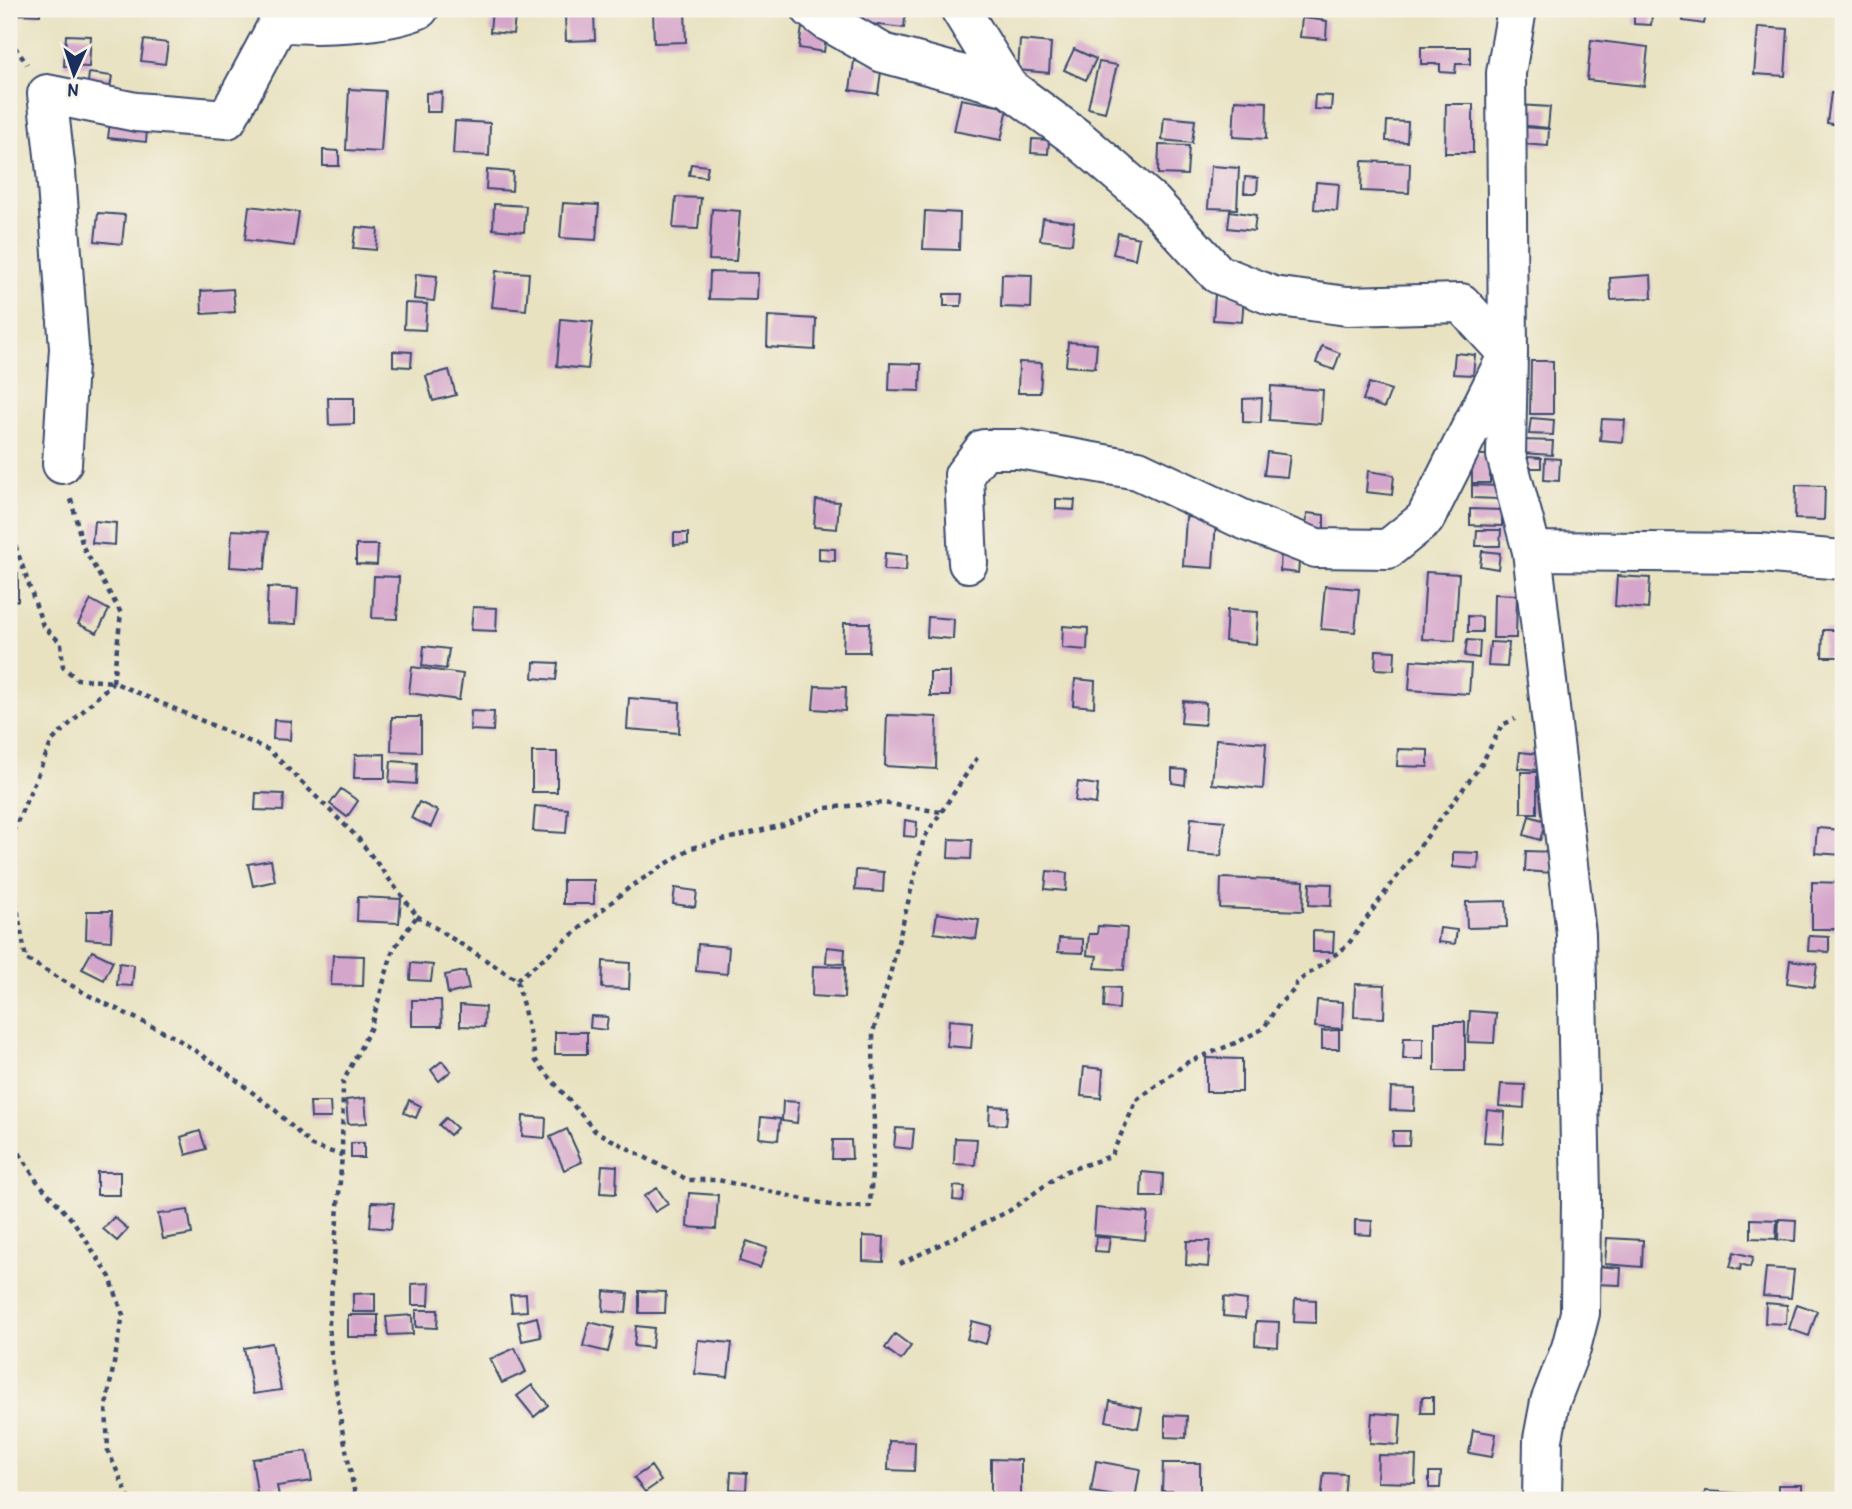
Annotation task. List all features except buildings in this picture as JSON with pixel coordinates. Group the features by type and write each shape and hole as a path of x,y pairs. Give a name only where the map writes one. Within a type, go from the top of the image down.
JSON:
{"street":[{"path":"62,464 69,348 56,172 47,94 136,112 227,120 279,22 305,25 389,18 419,9"},
{"path":"811,9 827,22 883,53 1008,88 1077,138 1153,203 1218,274 1273,296 1347,306 1461,303 1508,354"},
{"path":"960,9 1008,88"},
{"path":"1517,9 1506,74 1506,455 1532,551 1576,934 1582,1273 1580,1313 1571,1349 1550,1402 1543,1439 1542,1500"},
{"path":"968,563 964,475 984,449 1019,449 1138,470 1242,519 1316,548 1388,549 1425,519 1508,354"},
{"path":"1532,551 1760,553 1843,560"}],"path":[{"path":"9,841 52,741 113,682 121,613 83,547 62,464"},
{"path":"9,527 43,626 61,643 63,667 77,679 113,682 269,750 358,838 417,916 517,980 536,1061 594,1131 688,1180 718,1180 839,1207 870,1206 874,1134 873,1032 924,838 977,758"},
{"path":"900,1265 1009,1211 1064,1172 1111,1156 1137,1100 1188,1062 1238,1042 1264,1028 1278,1005 1296,988 1296,983 1347,946 1481,765 1502,725 1550,701"},
{"path":"517,980 630,887 691,848 783,825 825,808 883,803 941,812"},
{"path":"9,862 26,959 88,995 176,1038 217,1065 275,1110 312,1146 342,1155"},
{"path":"356,1500 342,1429 330,1332 342,1155 343,1082 370,1029 393,950 417,916"},
{"path":"9,1136 36,1180 74,1222 110,1277 123,1315 106,1406 108,1451 130,1500"}]}
